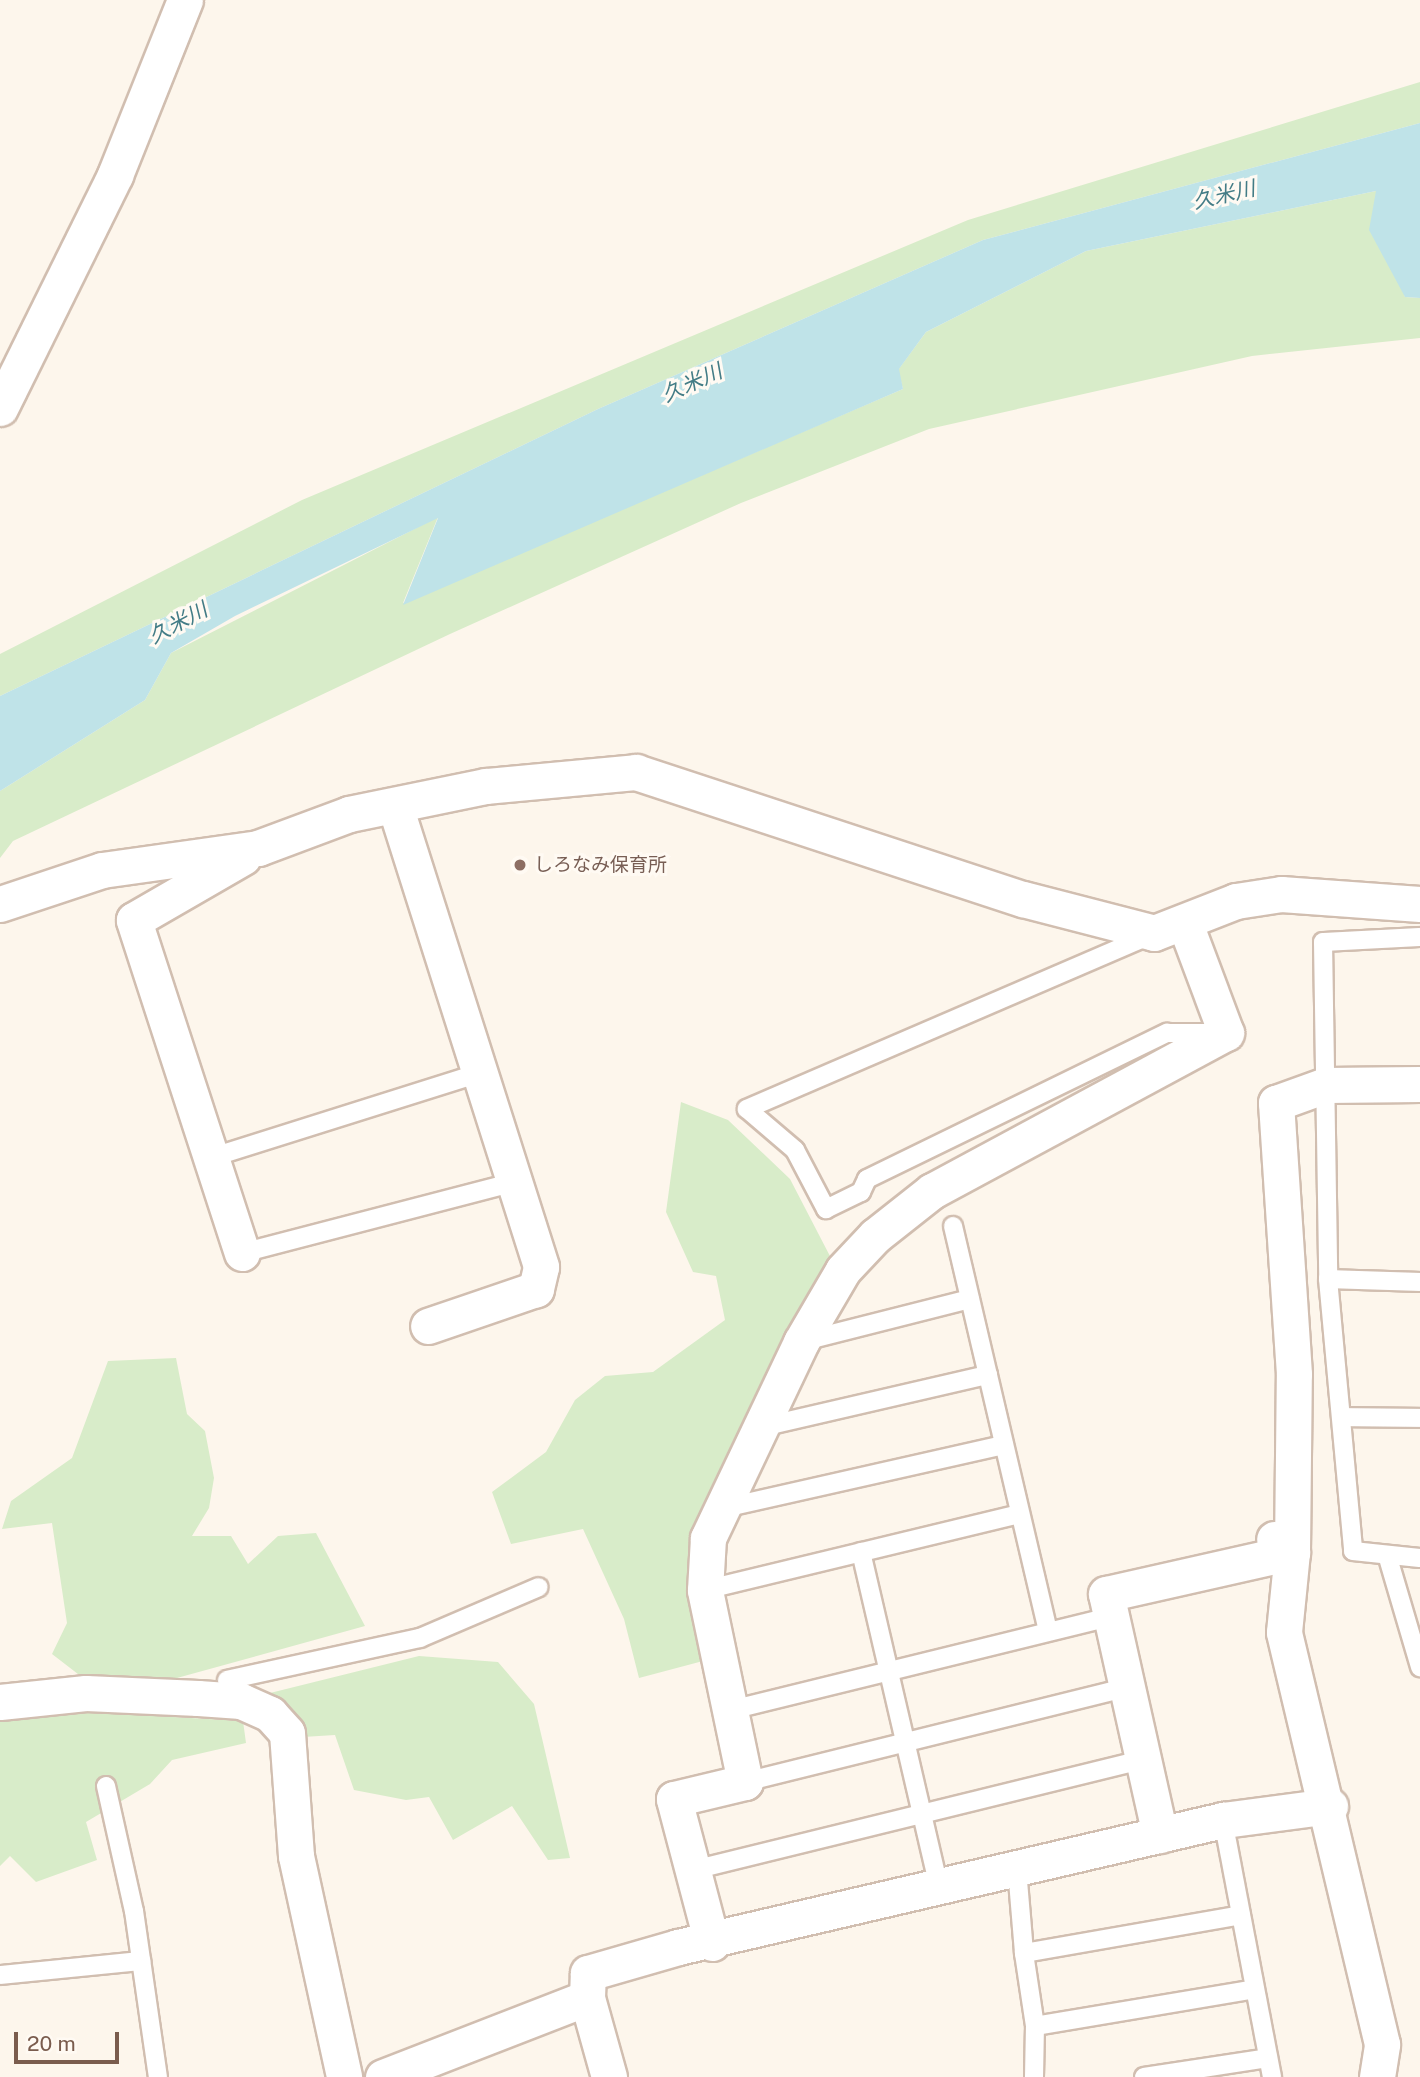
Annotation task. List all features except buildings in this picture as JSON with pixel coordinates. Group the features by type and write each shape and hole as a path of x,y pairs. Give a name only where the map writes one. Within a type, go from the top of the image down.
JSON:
{"street":[{"path":"0,408 115,175 185,0"},
{"path":"242,1253 134,920 258,848 349,814 396,809 485,786 636,772 1023,899 1170,929 1236,901 1281,894 1420,904"},
{"path":"396,809 541,1267 536,1289 428,1326"},
{"path":"0,904 102,870 258,848"},
{"path":"712,1943 674,1799 745,1782 727,1710 705,1590 708,1538 801,1342 843,1270 932,1191 1226,1033 1170,929"},
{"path":"1377,2077 1382,2044 1330,1806 1284,1632 1281,1545 1294,1374 1276,1103 1326,1086 1420,1084"},
{"path":"1160,1835 1141,1760 1107,1594 1281,1545"},
{"path":"0,1702 86,1693 241,1701 270,1714 287,1733 296,1856 344,2077"},
{"path":"609,2077 587,1998 588,1973 1223,1820 1330,1806"},
{"path":"383,2077 587,1998"}],"lane":[{"path":"1170,929 747,1109 795,1150 826,1209 861,1192 867,1179 1167,1034 1226,1033"},
{"path":"1420,937 1323,942 1328,1279 1353,1551 1388,1558 1420,1558"},
{"path":"213,1157 480,1073"},
{"path":"242,1253 514,1182"},
{"path":"953,1226 1048,1631"},
{"path":"1328,1279 1420,1283"},
{"path":"801,1342 970,1299"},
{"path":"762,1427 988,1375"},
{"path":"1342,1417 1420,1418"},
{"path":"724,1508 1004,1445"},
{"path":"705,1590 1019,1514"},
{"path":"861,1552 939,1888"},
{"path":"1388,1558 1420,1667"},
{"path":"227,1680 420,1638 539,1587"},
{"path":"727,1710 1111,1617"},
{"path":"745,1782 1126,1688"},
{"path":"693,1870 1141,1760"},
{"path":"106,1786 141,1961 158,2077"},
{"path":"1223,1820 1272,2077"},
{"path":"1017,1869 1024,1953 1035,2026 1034,2077"},
{"path":"1024,1953 1241,1916"},
{"path":"0,1975 141,1961"},
{"path":"1035,2026 1255,1989"},
{"path":"1144,2077 1268,2058"}],"green space":[{"path":"1420,82 1420,123 983,240 598,409 0,696 0,654 302,500 968,220"},
{"path":"1376,191 1405,297 1420,298 1420,338 1252,356 929,429 741,503 450,634 13,841 0,858 0,791 145,700 171,653 438,517 403,603 903,389 898,370 926,332 1086,251"},
{"path":"681,1102 728,1120 790,1179 832,1260 787,1331 747,1421 703,1661 639,1678 624,1619 583,1529 511,1544 492,1492 546,1452 575,1400 605,1376 653,1372 725,1320 716,1276 693,1272 666,1212"},
{"path":"176,1358 187,1414 205,1431 214,1478 209,1508 192,1536 231,1536 248,1564 278,1536 316,1533 365,1626 166,1681 87,1681 52,1654 67,1623 52,1523 2,1529 11,1501 72,1458 108,1361"},
{"path":"419,1656 498,1662 534,1704 570,1858 548,1860 512,1806 453,1840 429,1797 406,1800 354,1790 335,1735 303,1737 270,1693"},
{"path":"86,1712 243,1721 246,1743 172,1760 150,1784 86,1822 97,1860 36,1882 10,1856 0,1866 0,1719"}],"water":[{"name":"久米川","path":"1420,123 1420,298 1405,297 1369,230 1376,191 1086,251 926,332 899,369 903,389 403,605 438,518 235,616 171,653 145,700 0,791 0,696 598,409 983,240"}],"place":[{"name":"しろなみ保育所","path":"520,865"}]}
